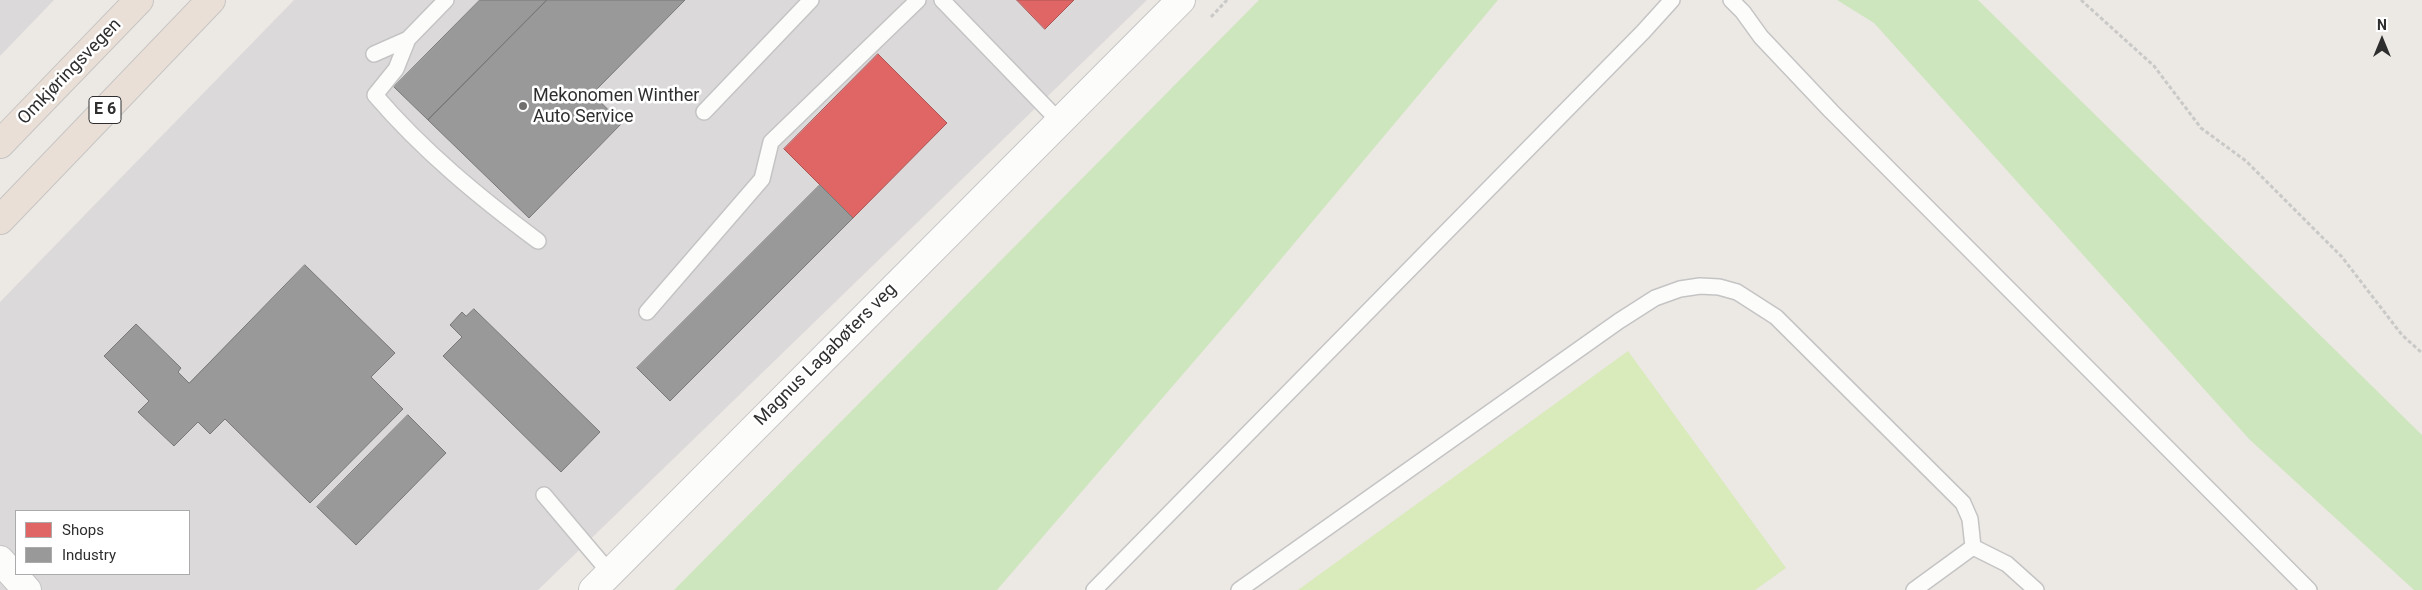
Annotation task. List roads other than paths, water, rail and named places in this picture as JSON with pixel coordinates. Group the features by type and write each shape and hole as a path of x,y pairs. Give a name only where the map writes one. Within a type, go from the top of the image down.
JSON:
{"highway":[{"name":"Omkjøringsvegen","path":"0,144 139,0"},
{"name":"E 6","path":"0,220 210,0"}],"street":[{"name":"Magnus Lagabøters veg","path":"601,582 1181,0"},
{"path":"0,560 27,590"}],"lane":[{"path":"374,54 408,39 446,0"},
{"path":"704,112 811,0"},
{"path":"647,312 762,179 771,142 918,0"},
{"path":"942,0 1059,121"},
{"path":"1094,590 1643,32 1672,0"},
{"path":"1731,0 1743,12 1761,37 1825,104 2309,590"},
{"path":"408,39 396,69 375,96 433,156 479,197 538,241"},
{"path":"1240,590 1619,321 1655,298 1680,289 1700,286 1719,287 1738,292 1776,316 1963,503 1970,519 1973,547"},
{"path":"544,495 601,582"},
{"path":"1914,590 1973,547"},
{"path":"1973,547 2007,564 2036,590"}],"place":[{"name":"Mekonomen Winther Auto Service","path":"523,106"}]}
